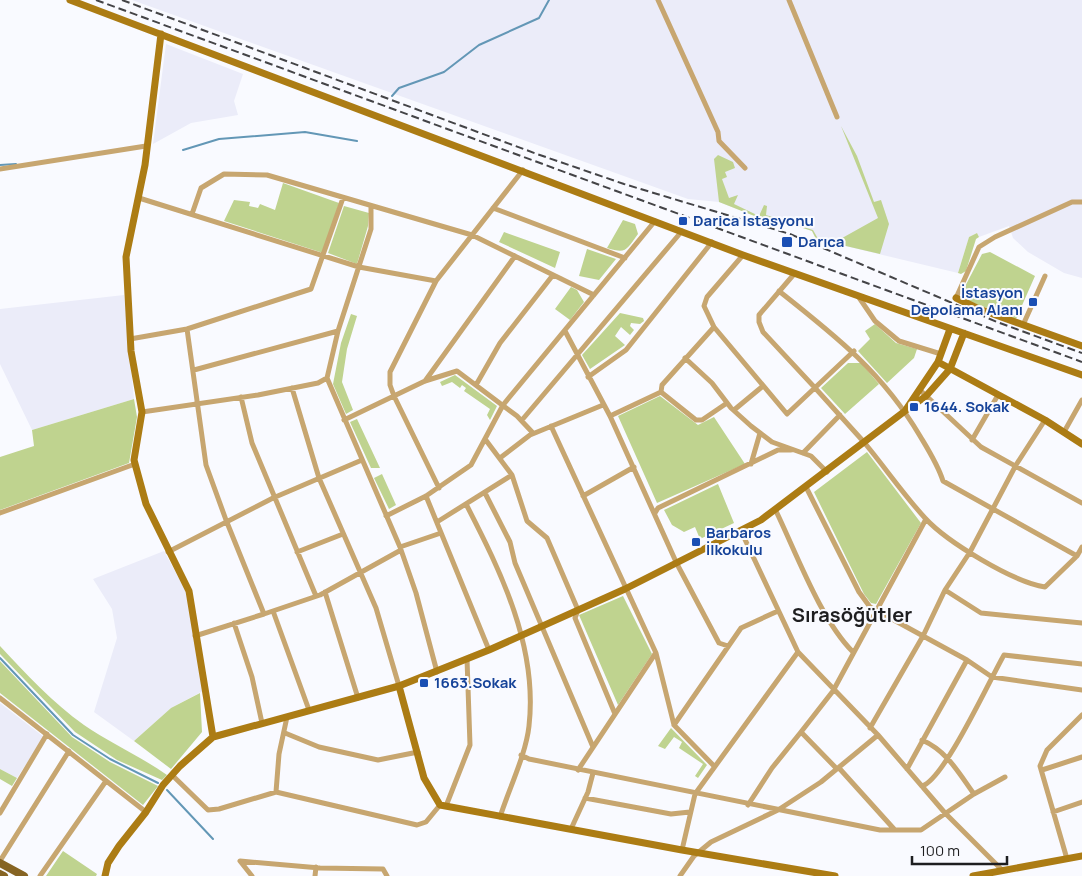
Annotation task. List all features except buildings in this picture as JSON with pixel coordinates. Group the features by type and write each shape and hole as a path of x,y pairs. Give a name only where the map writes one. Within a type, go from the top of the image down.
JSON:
{"main road":[{"path":"0,862 24,876"},
{"path":"0,874 4,876"}],"street":[{"path":"70,0 656,220 743,255 1082,375"},
{"path":"658,0 718,132 719,141 745,168"},
{"path":"790,0 837,117"},
{"path":"161,34 139,198 126,257 130,339 136,385 142,412 135,464 146,504 188,591 213,737"},
{"path":"0,169 146,146"},
{"path":"439,488 394,396 390,385 390,372 436,281 523,170"},
{"path":"192,214 201,188 224,174 266,175 472,235 594,295"},
{"path":"139,198 359,268 436,281"},
{"path":"130,339 187,329 311,289 343,198"},
{"path":"1082,202 1072,202 995,237 980,247 956,298 978,309 1082,346"},
{"path":"371,206 371,229 338,331 327,378 400,548 416,593 437,672"},
{"path":"493,208 625,258"},
{"path":"386,516 426,496 471,466 503,405 656,220"},
{"path":"522,420 682,231"},
{"path":"588,378 626,350 712,242"},
{"path":"743,255 707,297 704,306 714,327 786,414 814,386 854,351"},
{"path":"425,382 515,256"},
{"path":"795,273 759,315 759,322 763,332 864,443 926,519 970,552 1021,580 1045,587 1077,556 1082,547"},
{"path":"476,385 500,343 553,275"},
{"path":"1023,325 1045,276"},
{"path":"779,291 854,351 874,372 905,411 939,468 943,481 1077,556"},
{"path":"858,296 875,321 899,340 941,354"},
{"path":"610,416 660,392 662,385 714,327"},
{"path":"924,394 950,328"},
{"path":"187,329 199,404 206,465 264,614"},
{"path":"194,370 338,331"},
{"path":"565,331 588,378 610,416 677,564 719,643 728,646"},
{"path":"105,876 108,863 119,846 146,812 172,774 213,737 358,698 437,672 625,589 677,564 683,557 741,531 827,472 905,411 950,369 964,333"},
{"path":"685,358 712,382 727,403 760,433 772,442 811,456 827,472"},
{"path":"938,362 1045,420 1082,444"},
{"path":"344,420 425,382 457,371 522,420 533,433"},
{"path":"142,412 292,388 318,383 327,378"},
{"path":"734,410 763,386"},
{"path":"292,388 319,478 376,608 424,778 443,806 697,853 835,876"},
{"path":"660,392 696,420 702,420 727,403"},
{"path":"924,394 972,440 1082,503"},
{"path":"972,440 998,395"},
{"path":"241,397 252,443 273,498 316,596"},
{"path":"1064,432 1082,400"},
{"path":"500,458 533,433 603,405"},
{"path":"803,453 840,416"},
{"path":"870,728 923,636 945,590 970,552 991,509 1016,465 1045,420"},
{"path":"551,426 656,654 674,725 714,766"},
{"path":"751,464 760,433"},
{"path":"485,439 512,475 527,522 547,538 578,610 575,618 616,714"},
{"path":"655,513 658,508 778,450 793,450"},
{"path":"168,552 226,520 362,460"},
{"path":"0,513 135,464"},
{"path":"583,496 634,467"},
{"path":"436,522 512,475"},
{"path":"806,487 859,592 870,607 967,660 992,677 1082,690"},
{"path":"485,493 510,542 515,563 593,747"},
{"path":"426,496 489,650"},
{"path":"466,504 491,552 523,635 530,695 529,727 500,817"},
{"path":"775,509 828,618 844,643 853,652"},
{"path":"748,805 772,768 833,691 875,610 926,519"},
{"path":"741,531 798,652 833,691 878,735 945,813 1001,869"},
{"path":"195,636 316,596 360,574 400,548 441,533"},
{"path":"297,552 343,534"},
{"path":"945,590 981,613 1082,623"},
{"path":"325,592 358,698"},
{"path":"273,611 309,710"},
{"path":"674,725 741,628 778,611"},
{"path":"234,623 252,677 262,723"},
{"path":"682,850 695,794 798,652"},
{"path":"578,770 656,654"},
{"path":"922,786 926,785 937,773 948,756 974,713 1004,655 1082,664"},
{"path":"172,774 208,810 219,810 276,792 417,825 426,822 443,806 470,745 467,659"},
{"path":"907,769 967,660"},
{"path":"0,698 146,812"},
{"path":"1068,859 1040,766 1047,750 1082,716"},
{"path":"276,792 279,754 288,717"},
{"path":"801,732 838,768 895,829"},
{"path":"285,733 319,747 378,760 418,752"},
{"path":"0,812 48,734"},
{"path":"680,876 697,853 711,842 778,810 838,768 878,735"},
{"path":"922,740 948,756 974,794"},
{"path":"0,862 68,751"},
{"path":"521,755 529,760 880,830 921,830 974,794 1005,777"},
{"path":"1042,770 1082,757"},
{"path":"571,829 585,798 593,773"},
{"path":"40,876 106,781"},
{"path":"585,798 671,814 690,812"},
{"path":"1053,812 1082,802"},
{"path":"973,876 1001,869 1082,856"},
{"path":"252,876 240,861 316,867 383,869 387,876"},
{"path":"315,876 316,867"}],"shaded area":[{"path":"132,0 1082,0 1082,278 1064,273 1028,252 1013,238 1009,226 979,237 977,233 969,237 958,273 816,239 812,231 782,221 775,224 719,202 688,199"},
{"path":"166,44 243,74 234,101 238,115 191,123 153,144"},
{"path":"124,295 134,399 32,430 0,364 0,309"},
{"path":"164,551 189,597 203,691 171,708 134,741 94,712 117,638 112,609 93,579"},
{"path":"0,703 44,737 17,778 0,769"}],"green space":[{"path":"841,126 857,156 874,202 881,200 889,224 880,254 816,239 812,231 782,221 775,224 719,202 714,159 718,155 733,162 735,168 725,172 727,177 722,179 729,198 738,195 734,204 759,216 764,205 767,206 766,215 813,230 817,237 835,242 878,218"},
{"path":"283,183 339,203 323,253 224,221 234,200 250,202 249,206 258,208 260,204 275,210"},
{"path":"344,206 369,213 368,226 357,264 328,253"},
{"path":"623,220 635,224 638,234 626,249 619,251 607,248"},
{"path":"504,232 560,252 555,268 499,242"},
{"path":"977,233 979,237 976,239 966,271 961,274 958,273 969,237"},
{"path":"587,249 616,259 599,280 579,276"},
{"path":"990,252 1035,276 1016,319 963,299 961,294 982,254"},
{"path":"571,287 577,290 584,302 570,320 555,309"},
{"path":"620,313 643,318 644,321 640,324 631,323 630,326 634,330 630,335 621,327 615,336 625,345 590,369 582,355"},
{"path":"351,314 357,316 347,349 342,382 353,410 346,414 333,384 341,343"},
{"path":"875,324 896,343 917,349 914,358 887,383 858,351 870,339 865,331"},
{"path":"848,363 861,363 879,384 845,414 821,388"},
{"path":"455,375 497,406 490,420 487,415 490,409 464,391 466,388 462,385 460,388 452,382 442,386 440,382"},
{"path":"660,396 698,425 714,417 745,464 657,503 618,416"},
{"path":"134,399 137,417 129,463 0,510 0,457 34,446 32,430"},
{"path":"357,419 380,468 371,468 350,422"},
{"path":"867,452 921,523 876,604 871,603 864,594 814,492"},
{"path":"382,474 396,505 389,509 374,478"},
{"path":"718,484 734,523 700,539 695,527 684,532 672,525 664,510"},
{"path":"623,596 652,654 618,705 579,615"},
{"path":"0,646 40,688 84,725 167,775 162,780 117,760 75,732 0,654"},
{"path":"0,661 72,737 110,762 158,786 143,805 0,693"},
{"path":"200,693 202,732 171,769 134,741 171,708"},
{"path":"671,728 707,765 698,778 695,776 703,764 679,748 682,742 674,737 665,749 658,746"},
{"path":"0,769 17,778 12,786 0,779"},
{"path":"63,851 97,874 96,876 46,876"}],"waterway":[{"path":"392,96 399,88 444,72 479,45 539,18 549,0"},
{"path":"183,150 219,139 305,132 357,141"},
{"path":"0,165 16,164"},
{"path":"0,658 73,735 110,759 158,783"},
{"path":"167,790 213,839"}],"railway":[{"path":"96,0 1082,362"},
{"path":"122,0 537,154 624,184 790,234 997,322 1082,353"}],"place":[{"name":"Darica İstasyonu","path":"683,221"},
{"name":"Darıca","path":"787,242"},
{"name":"İstasyon Depolama Alanı","path":"1033,302"},
{"name":"1644. Sokak","path":"914,407"},
{"name":"Barbaros İlkokulu","path":"696,542"},
{"name":"1663.Sokak","path":"424,683"}],"district":[{"name":"Sırasöğütler","path":"852,615"}]}
